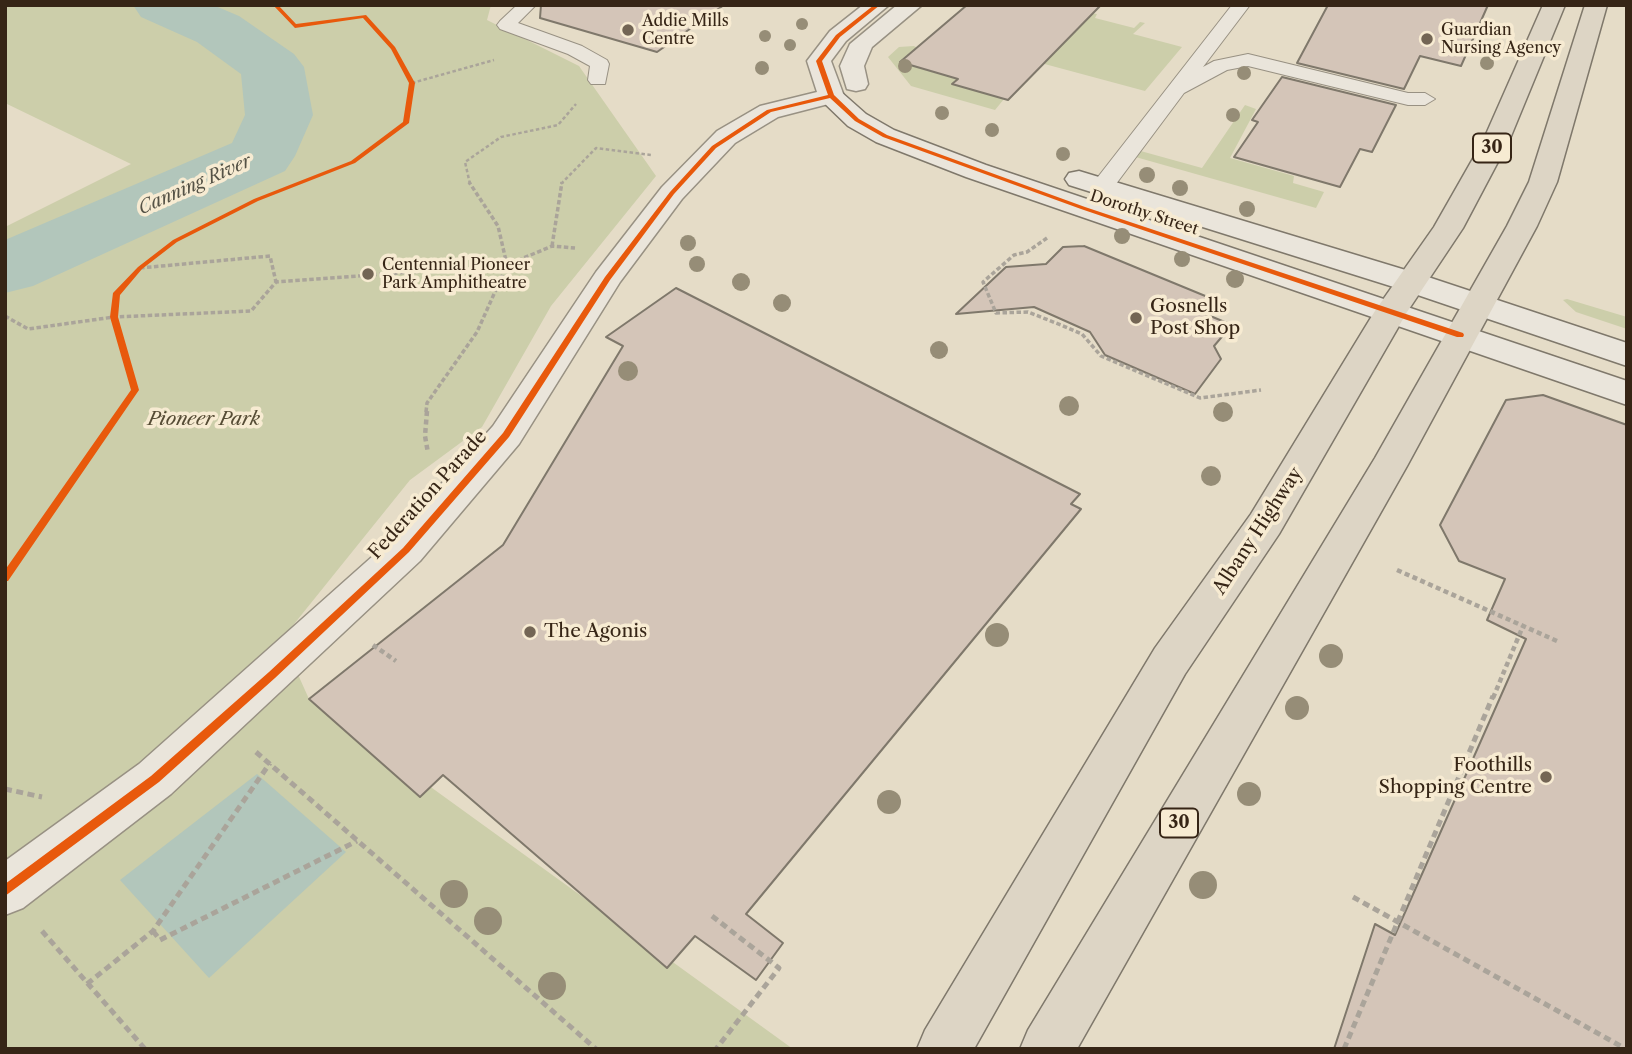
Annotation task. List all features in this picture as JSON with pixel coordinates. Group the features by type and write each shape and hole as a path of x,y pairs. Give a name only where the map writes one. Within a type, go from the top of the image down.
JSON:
{"highway":[{"name":"Albany Highway","path":"944,1049 1170,661 1265,524 1391,311 1448,228 1496,141 1554,5"},
{"name":"30","path":"1046,1049 1318,589 1436,383 1543,182 1596,5"}],"street":[{"path":"878,5 838,36 819,61 843,90 862,44 911,5"},
{"name":"Dorothy Street","path":"843,90 868,99 913,124 1102,187 1231,224 1411,282 1469,320 1627,393"},
{"name":"Dorothy Street","path":"843,90 857,120 898,141 1083,208 1391,311 1469,320 1627,355"},
{"name":"Federation Parade","path":"5,891 155,779 272,676 406,550 506,435 607,279 672,193 714,147 769,111 843,90"}],"lane":[{"path":"527,5 506,25 575,50 600,64 598,80"},
{"path":"1102,187 1241,5"},
{"path":"1177,89 1221,65 1253,60 1408,99 1425,99"}],"path":[{"path":"412,83 458,72 548,42"},
{"path":"405,72 412,83 410,97"},
{"path":"430,461 425,436 426,403 477,332 507,265 498,226 468,181 465,162 502,137 558,125 598,80"},
{"path":"552,246 561,183 596,148 653,155"},
{"path":"1053,232 1044,242 1027,252 1014,255 983,282 996,313 1028,312 1061,325 1082,334 1101,356 1200,398 1261,390"},
{"path":"5,316 28,329 114,317 251,311 276,282 507,265 552,246 577,248"},
{"path":"132,277 158,254"},
{"path":"140,268 270,257 276,282"},
{"path":"115,306 114,317 118,329"},
{"path":"1397,570 1557,642"},
{"path":"1344,1049 1523,626"},
{"path":"373,644 396,661"},
{"path":"250,748 596,1049"},
{"path":"87,984 153,931 270,763"},
{"path":"5,789 55,799"},
{"path":"153,931 160,940 357,841"},
{"path":"1353,897 1626,1049"},
{"path":"712,916 779,968 716,1049"},
{"path":"39,928 145,1049"}],"green space":[{"name":"Pioneer Park","path":"5,5 491,5 487,20 579,66 656,176 551,306 482,427 410,480 282,639 309,699 793,1049 5,1049 5,227 131,164 5,103"},
{"path":"1090,13 1097,14 1095,18 1134,28 1140,22 1145,23 1133,34 1182,47 1145,91 1026,59"},
{"path":"899,47 917,48 901,63 958,79 953,84 1004,99 995,110 911,86 888,57"},
{"path":"1245,105 1256,109 1230,158 1294,176 1293,183 1324,192 1316,208 1132,156 1137,150 1202,168"},
{"path":"1563,300 1627,317 1627,329 1576,312"}],"shaded area":[{"path":"257,774 346,852 209,978 120,880"}],"building":[{"name":"Addie Mills Centre","path":"541,5 724,5 657,52 540,18"},
{"path":"967,5 1101,5 1008,100 952,84 958,79 900,62"},
{"path":"1328,5 1488,5 1461,66 1420,56 1404,89 1297,63"},
{"path":"1282,77 1396,105 1372,152 1360,149 1340,187 1234,157 1258,122 1252,120"},
{"name":"Gosnells Post Shop","path":"1084,246 1215,300 1203,313 1232,325 1214,346 1221,359 1195,394 1105,355 1090,332 1034,307 956,314 1006,267 1046,264 1063,247"},
{"name":"The Agonis","path":"676,288 1080,494 1071,504 1081,509 746,914 783,943 756,980 695,936 667,968 443,775 420,797 309,699 503,545 623,346 606,337"},
{"name":"Foothills Shopping Centre","path":"1543,395 1627,425 1627,1049 1334,1049 1375,924 1395,935 1526,639 1487,620 1505,579 1459,561 1440,525 1506,400"}],"waterway":[{"name":"Canning River","path":"5,269 260,156 279,115 272,67 218,29 162,5"}],"cycle path":[{"path":"5,578 135,390 114,317 116,295 140,268 175,241 256,200 353,162 406,123 412,83 393,48 364,16 295,26 275,5"},
{"path":"878,5 838,36 819,61 831,96 857,120 885,136 1083,208 1460,335"},
{"path":"5,891 155,779 406,550 506,435 607,279 672,193 714,147 769,111 831,96"}],"place":[{"name":"Addie Mills Centre","path":"628,30"},
{"name":"Guardian Nursing Agency","path":"1427,39"},
{"name":"Centennial Pioneer Park Amphitheatre","path":"368,274"},
{"name":"Gosnells Post Shop","path":"1136,318"},
{"name":"The Agonis","path":"530,632"},
{"name":"Foothills Shopping Centre","path":"1546,777"}]}
